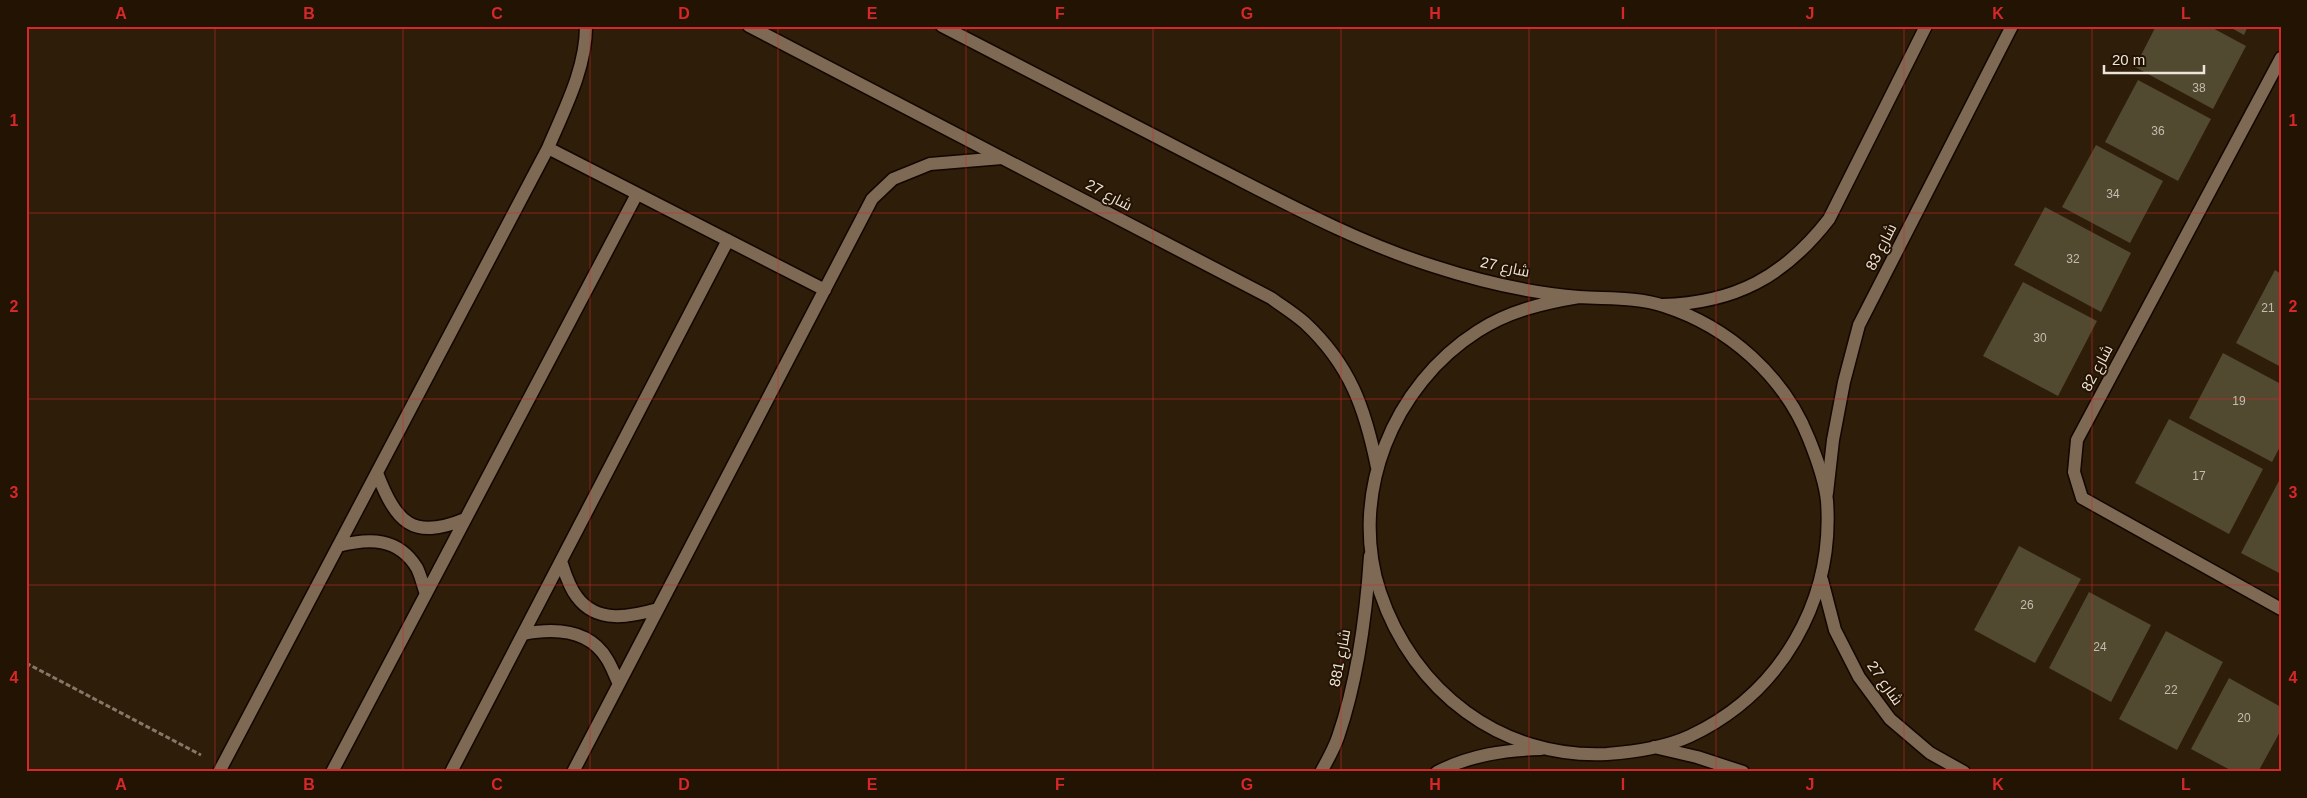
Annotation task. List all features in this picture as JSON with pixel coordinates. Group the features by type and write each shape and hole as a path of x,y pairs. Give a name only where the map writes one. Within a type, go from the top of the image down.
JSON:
{"main road":[{"path":"220,769 548,148 575,83 586,41 586,26"},
{"name":"شارع 27","path":"749,26 1271,298 1304,323 1332,353 1354,388 1369,426 1377,467"},
{"name":"شارع 27","path":"942,26 1346,233 1436,267 1531,290 1579,296"},
{"path":"1662,305 1690,304 1717,299 1744,290 1769,277 1791,261 1812,241 1829,219 1926,26"},
{"name":"شارع 83","path":"1827,498 1844,382 1859,325 2012,26"},
{"name":"شارع 82","path":"2281,58 2077,440 2074,472 2082,498 2281,609"},
{"path":"548,148 825,290"},
{"path":"573,772 872,199 893,180 930,164 1002,158"},
{"path":"332,772 637,194"},
{"path":"451,772 728,240"},
{"path":"1579,296 1624,298 1662,305 1697,319 1730,338 1759,363 1784,392 1803,425 1817,460 1827,498 1822,580 1802,630 1772,674 1734,710 1688,737 1637,752 1584,755 1542,748 1508,736 1477,720 1449,699 1424,674 1404,646 1388,614 1377,581 1370,546 1371,506 1377,467 1389,434 1406,403 1426,374 1451,350 1480,330 1511,314 1544,303 1579,296"},
{"path":"376,473 386,498 396,514 415,527 430,529 448,526 466,519"},
{"path":"338,546 359,541 376,540 391,546 406,555 417,569 426,594"},
{"name":"شارع 881","path":"1321,772 1338,739 1355,676 1366,611 1370,546"},
{"path":"561,561 576,596 589,610 609,616 630,617 658,609"},
{"name":"شارع 27","path":"1822,580 1836,630 1859,677 1890,719 1930,753 1964,772"},
{"path":"523,634 545,630 564,630 582,637 597,646 619,684"},
{"path":"1654,747 1697,757 1743,772"},
{"path":"1438,772 1472,757 1506,750 1542,748"}],"path":[{"path":"26,663 220,769"}],"building":[{"path":"2156,26 2209,26 2246,46 2213,109 2135,67"},
{"path":"2228,26 2248,26 2244,35"},
{"path":"2138,80 2211,119 2178,181 2105,142"},
{"path":"2096,145 2163,181 2130,243 2062,207"},
{"path":"2045,207 2131,253 2101,312 2014,265"},
{"path":"2275,270 2281,274 2281,367 2236,343"},
{"path":"2023,282 2097,321 2058,396 1983,356"},
{"path":"2223,353 2281,384 2281,445 2272,462 2189,418"},
{"path":"2169,419 2263,469 2229,534 2135,483"},
{"path":"2281,477 2281,574 2241,553"},
{"path":"2019,546 2081,579 2035,663 1974,630"},
{"path":"2089,592 2151,625 2111,702 2049,668"},
{"path":"2166,631 2223,662 2177,750 2119,719"},
{"path":"2229,678 2281,707 2281,730 2258,772 2234,772 2191,749"}]}
